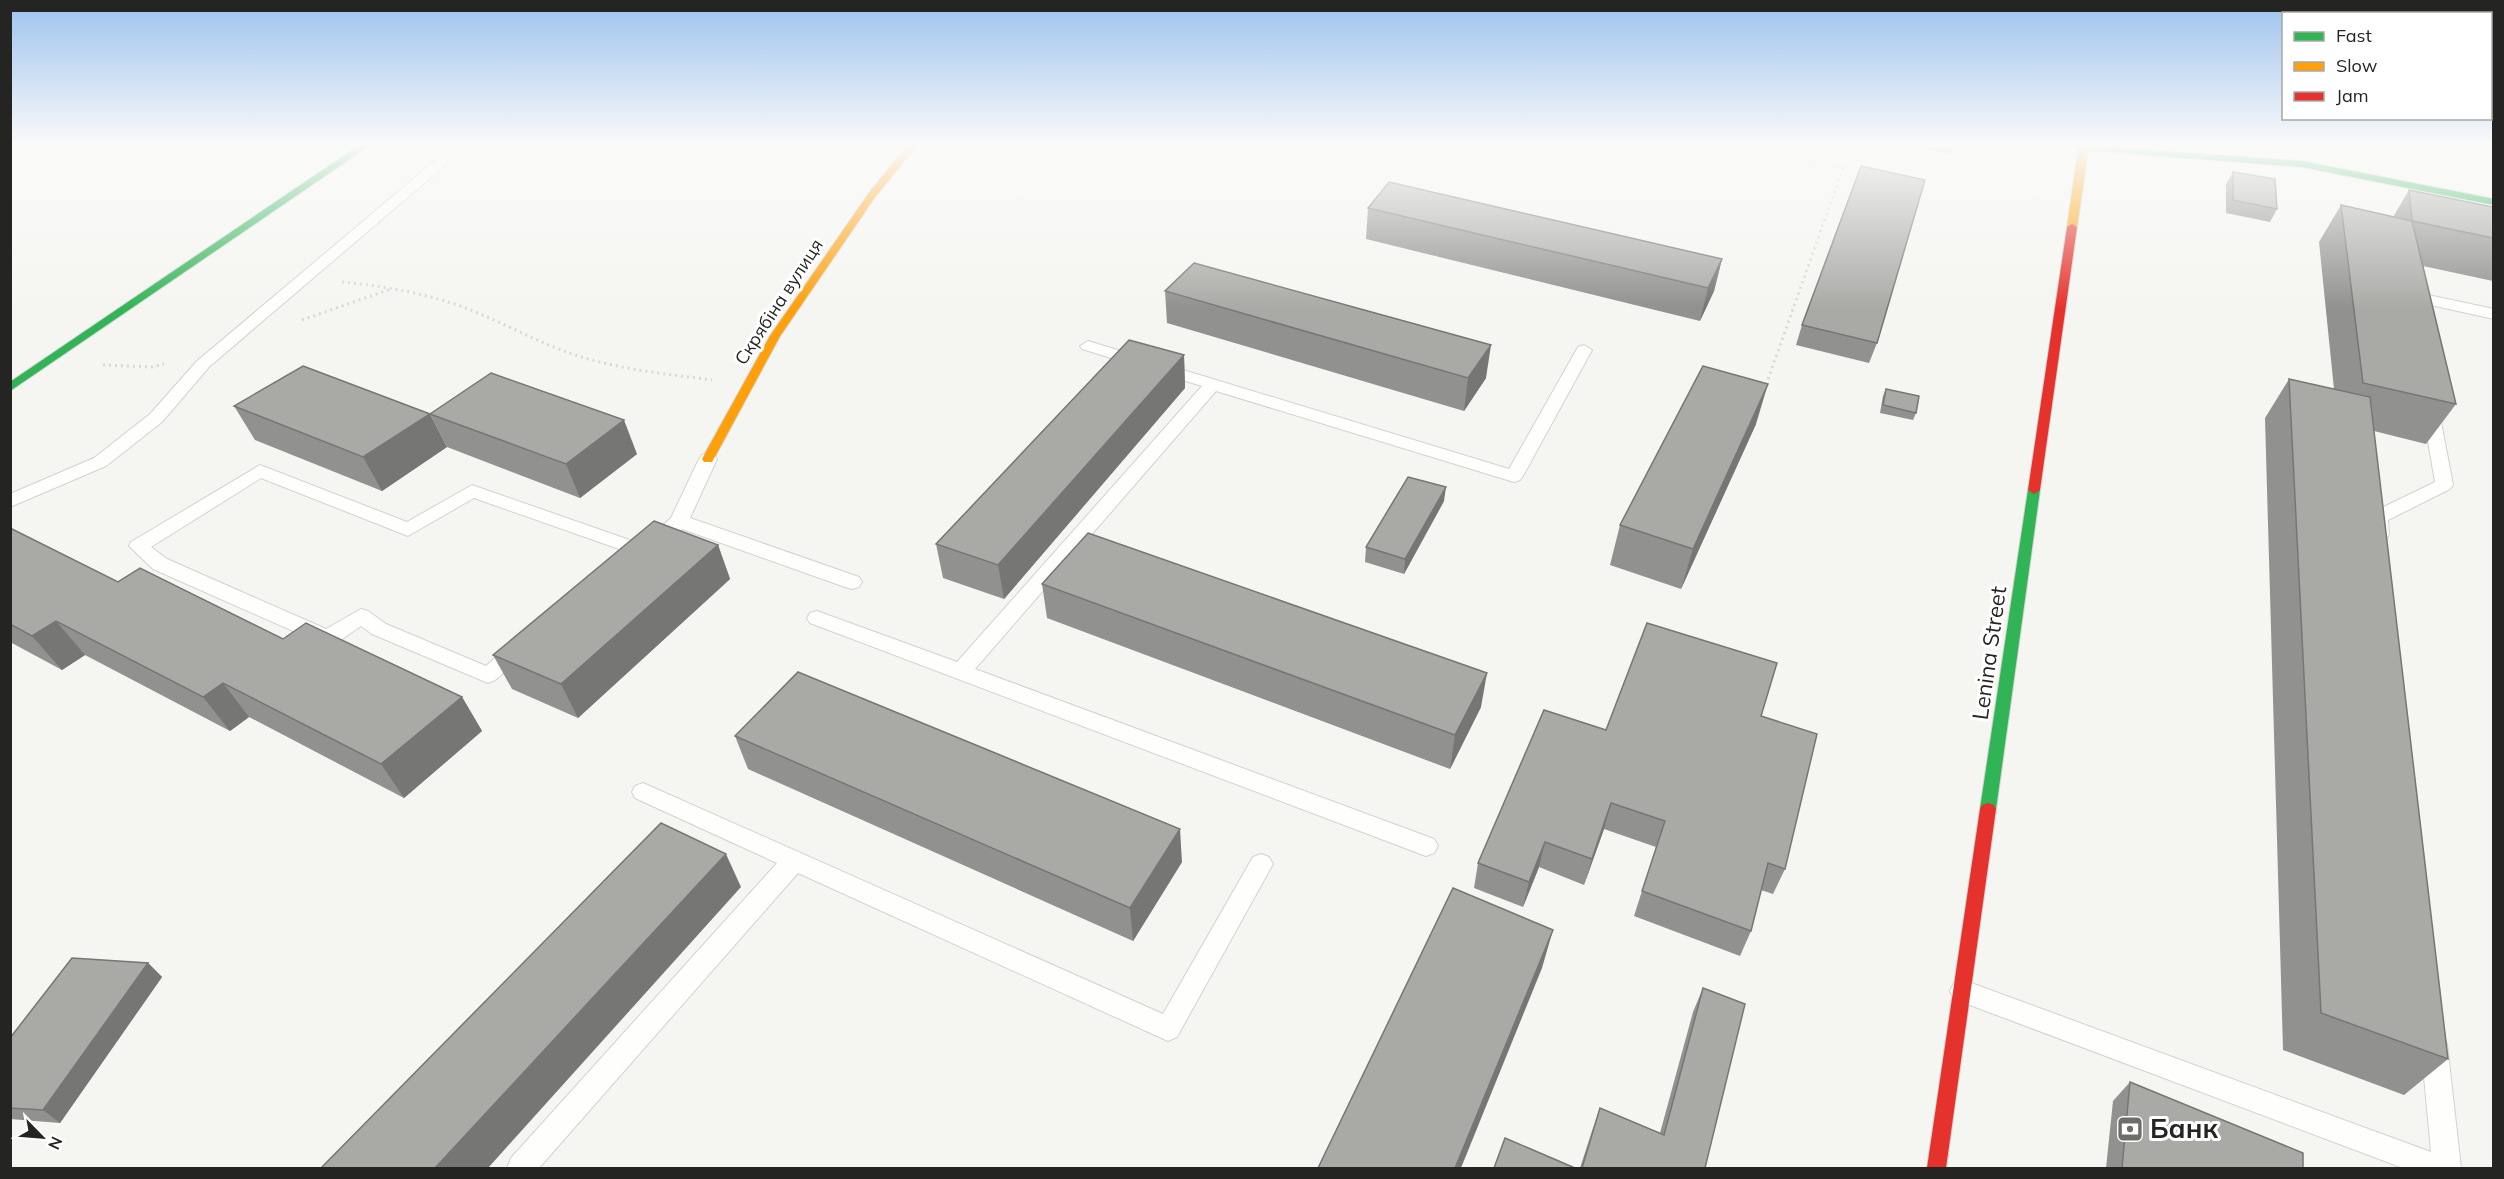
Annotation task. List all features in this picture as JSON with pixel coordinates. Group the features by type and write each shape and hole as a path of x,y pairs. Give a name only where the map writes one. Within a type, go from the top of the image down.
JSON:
{"street":[{"path":"10,388 286,199"},
{"name":"Скрябіна вулиця","path":"708,459 775,336 869,199"},
{"name":"Lenina Street","path":"1936,1168 2076,199"},
{"path":"2478,199 2493,202"}],"lane":[{"path":"10,501 100,462 156,418 203,364 398,199"},
{"path":"2414,320 2409,296 2493,314"},
{"path":"1088,346 1514,476 1584,350"},
{"path":"961,671 1213,384"},
{"path":"2382,552 2378,517 2444,485 2427,391"},
{"path":"624,566 679,521 708,459"},
{"path":"534,638 489,675 379,629 361,616 327,638 160,564 138,546 260,471 408,530 472,491 642,551"},
{"path":"679,521 852,582"},
{"path":"817,618 1426,846"},
{"path":"644,792 1168,1029 1261,864"},
{"path":"521,1168 795,860"},
{"path":"1963,991 2438,1168"},
{"path":"2432,1026 2447,1168"}],"path":[{"path":"1762,395 1832,199"},
{"path":"304,279 376,285 429,296 478,313 555,349 628,370 748,385"}],"building":[{"path":"1375,199 1463,199 1722,259 1708,288 1368,208"},
{"path":"1849,199 1919,199 1877,343 1802,325"},
{"path":"2276,199 2277,209 2233,200"},
{"path":"2410,199 2454,199 2493,207 2493,238 2412,221"},
{"path":"2341,205 2412,221 2456,404 2363,383"},
{"path":"1194,263 1491,345 1468,378 1165,291"},
{"path":"1129,340 1184,355 998,565 936,544"},
{"path":"303,366 430,414 363,457 234,406"},
{"path":"1703,366 1768,384 1693,549 1620,525"},
{"path":"491,373 624,420 566,464 430,414"},
{"path":"2289,379 2370,397 2448,1059 2321,1013"},
{"path":"1886,389 1919,396 1916,413 1883,405"},
{"path":"1408,477 1446,487 1405,559 1366,547"},
{"path":"654,521 718,545 561,684 493,655"},
{"path":"10,528 118,582 140,568 283,639 306,623 462,697 381,764 223,683 203,697 56,621 32,636 10,624"},
{"path":"1088,533 1487,673 1455,735 1042,584"},
{"path":"1647,623 1777,663 1761,716 1817,734 1785,869 1768,863 1751,931 1642,891 1665,821 1611,803 1592,859 1545,842 1529,882 1478,863 1544,710 1606,730"},
{"path":"798,672 1180,829 1130,908 735,736"},
{"path":"661,823 726,854 435,1168 321,1168"},
{"path":"1453,888 1553,930 1455,1168 1318,1168"},
{"path":"72,958 148,963 43,1110 10,1108 10,1038"},
{"path":"1703,988 1745,1004 1705,1168 1582,1168 1600,1108 1664,1135"},
{"path":"2130,1082 2303,1153 2303,1168 2122,1168"},
{"path":"1505,1138 1575,1168 1494,1168"}],"traffic: fast":[{"path":"10,388 286,199"},
{"path":"2479,199 2494,202"},
{"path":"1988,809 2034,490"}],"traffic: slow":[{"path":"708,459 775,336 869,199"},
{"path":"2072,227 2076,199"}],"traffic: jam":[{"path":"2034,490 2072,227"},
{"path":"1936,1168 1988,809"}],"place":[{"name":"Банк","path":"2130,1129"}]}
